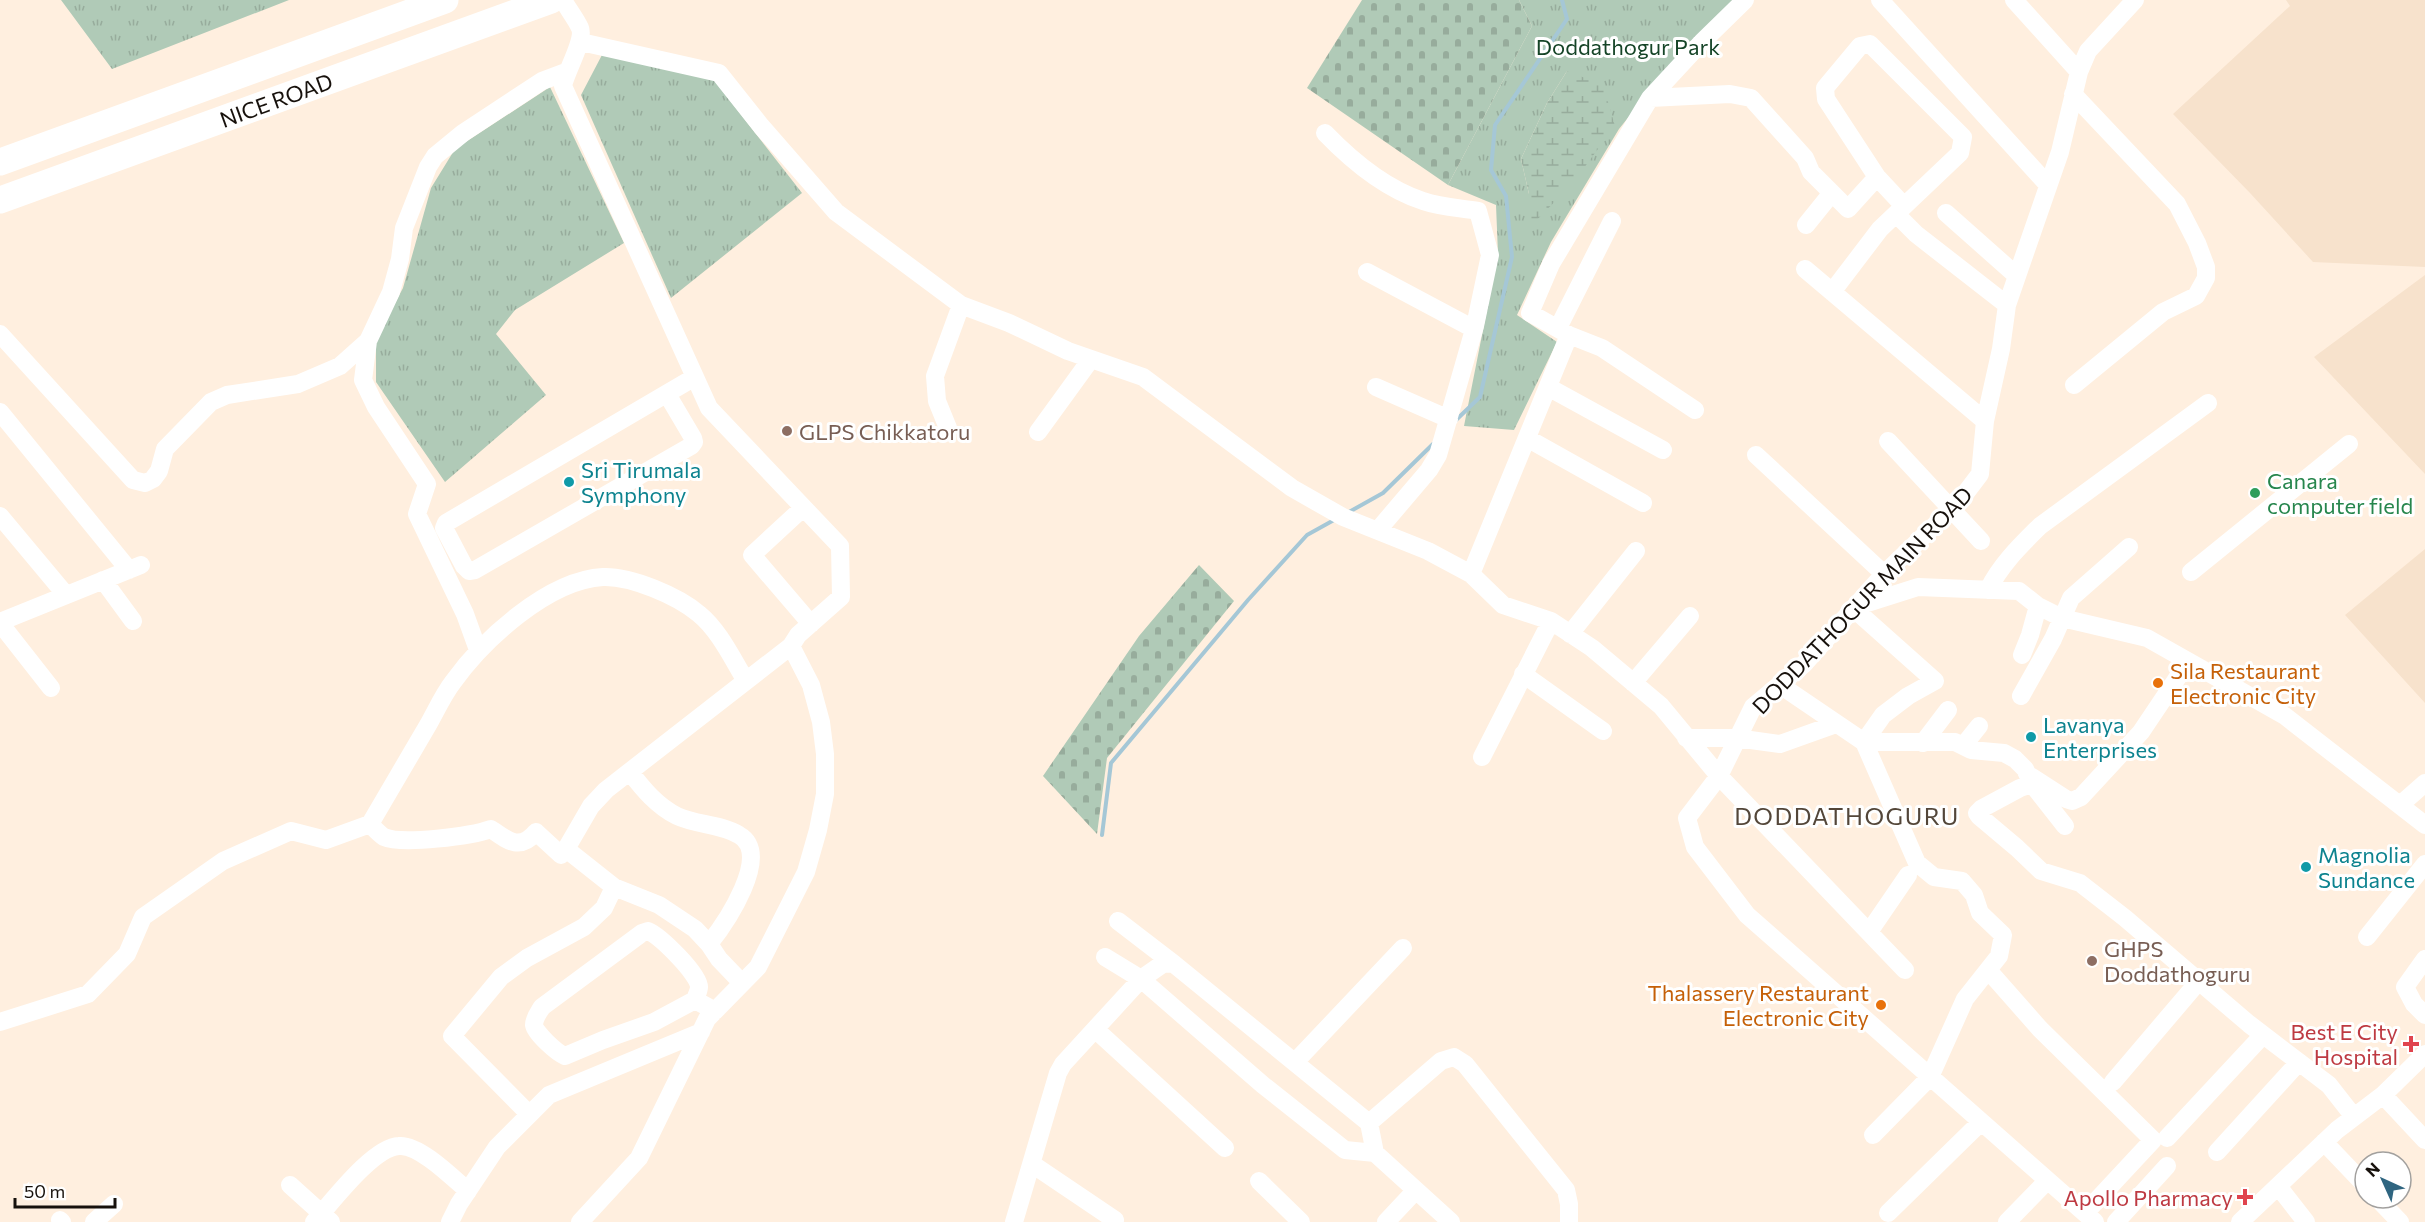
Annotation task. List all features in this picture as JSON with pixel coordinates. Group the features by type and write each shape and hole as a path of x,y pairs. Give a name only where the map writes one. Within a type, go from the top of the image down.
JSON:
{"highway":[{"name":"NICE ROAD","path":"0,162 446,0"},
{"name":"NICE ROAD","path":"0,200 552,0"}],"street":[{"path":"370,824 384,837 399,839 453,837 491,830 511,843 521,843 529,840 536,832 561,855 591,806 606,790 791,646 798,634 841,597 840,546 709,408 563,86 566,72 581,42 581,29 563,0"},
{"path":"1695,410 1602,348 1530,313 1551,264 1650,98 1745,0"},
{"path":"1880,0 2048,185"},
{"path":"2014,0 2079,72"},
{"name":"DODDATHOGUR MAIN ROAD","path":"2090,1218 1747,915 1695,847 1687,818 1719,776 1753,707 1804,664 1884,574 1975,484 1980,474 1985,421 2001,349 2007,305 2060,152 2079,72 2088,51 2127,3"},
{"path":"581,42 719,73 761,126 836,212 961,305 1010,323 1068,351 1143,378 1292,488 1343,517 1428,551 1471,574 1503,605 1551,621 1592,648 1661,706 1703,759 1905,970"},
{"path":"1832,292 1880,230 1900,210 1960,153 1963,137 1870,44 1860,46 1825,88 1826,99 1877,177 1900,210 1916,234 2007,305"},
{"path":"478,650 465,614 417,514 427,484 376,407 363,380 368,341 391,292 400,259 404,228 428,166 435,156 462,133 542,81 566,72"},
{"path":"1650,98 1730,94 1751,98 1805,158 1811,172 1831,194 1848,208 1877,177"},
{"path":"2073,94 2177,204 2197,243 2206,267 2206,278 2196,296 2163,312 2074,385"},
{"path":"1325,134 1349,158 1401,191 1424,202 1478,211 1490,255 1474,329 1438,454 1429,470 1377,530"},
{"path":"1806,225 1831,194"},
{"path":"1946,213 2017,276"},
{"path":"1471,574 1548,387 1563,331 1612,221"},
{"path":"1805,269 1985,421"},
{"path":"1367,272 1474,329"},
{"path":"948,428 937,401 935,376 961,305"},
{"path":"0,334 6,354 133,480 145,483 153,479 159,471 165,449 211,402 226,395 298,384 340,366 368,341"},
{"path":"1038,432 1091,359"},
{"path":"670,400 693,438 694,442 691,446 475,570 469,571 464,566 444,528 446,524 698,383"},
{"path":"1376,387 1449,418"},
{"path":"1548,387 1663,450"},
{"path":"1988,590 1996,574 2015,550 2040,526 2208,404"},
{"path":"0,412 135,567 0,622 51,688"},
{"path":"1527,438 1643,504"},
{"path":"1888,441 1981,541"},
{"path":"2191,572 2349,444"},
{"path":"1756,455 1884,574"},
{"path":"803,508 752,555 811,624"},
{"path":"0,516 66,596"},
{"path":"2021,696 2071,598 2129,547"},
{"path":"1570,634 1636,551"},
{"path":"0,1022 88,994 127,954 143,917 223,861 291,831 326,840 370,824 452,683 478,650 526,611 564,586 602,577 631,580 681,601 701,615 715,632 746,681"},
{"path":"103,580 133,621"},
{"path":"1853,608 1918,587 2019,591 2038,606 2062,618 2147,638 2285,716 2416,813 2425,783"},
{"path":"2022,655 2038,606"},
{"path":"1853,608 1935,681 1882,715 1864,742"},
{"path":"1633,683 1690,616"},
{"path":"1482,757 1551,621"},
{"path":"580,1222 639,1158 707,1019 758,967 806,872 825,794 821,722 811,685 791,646"},
{"path":"2031,780 2066,799 2072,801 2081,797 2140,732 2188,662"},
{"path":"1523,674 1603,731"},
{"path":"1780,685 1864,742 1955,742 1971,750 2004,753 2015,759 2065,826"},
{"path":"1923,743 1948,710"},
{"path":"1686,738 1736,738 1780,744 1836,724"},
{"path":"1963,746 1979,726"},
{"path":"1864,742 1917,863 1934,877 1962,881 1974,896 1980,913 2003,934 1999,956 1965,999 1930,1077 1873,1136"},
{"path":"630,772 647,793 677,816 739,834 748,843 752,852 741,893 727,922 710,944"},
{"path":"2031,780 1981,809 1977,813 1978,816 2018,848 2041,871 2080,883 2125,918 2263,1035 2329,1085 2354,1117"},
{"path":"566,849 615,887 659,905 695,929 742,983"},
{"path":"2367,937 2425,864"},
{"path":"1869,932 1908,875"},
{"path":"529,1114 453,1036 501,977 535,953 584,927 604,908 615,887"},
{"path":"1118,921 1296,1061 1369,1123 1375,1153"},
{"path":"648,932 673,951 697,980 699,987 695,1000 654,1022 565,1056 554,1050 535,1029 534,1023 542,1007 642,933 648,932"},
{"path":"1296,1061 1403,948"},
{"path":"1105,957 1142,979 1263,1084 1345,1150 1375,1153 1451,1222"},
{"path":"2425,959 2405,987 2414,1004 2425,1015"},
{"path":"1014,1222 1058,1073 1142,979 1164,963 1174,964"},
{"path":"1988,970 2055,1045 2153,1140 2090,1218"},
{"path":"2113,1082 2199,981"},
{"path":"695,1000 715,1011"},
{"path":"1096,1030 1225,1148"},
{"path":"450,1222 497,1147 549,1095 701,1032"},
{"path":"2167,1138 2263,1035"},
{"path":"2240,1222 2324,1142 2383,1095 2425,1054"},
{"path":"1369,1123 1441,1061 1454,1057 1465,1064 1566,1190 1569,1222"},
{"path":"2217,1152 2299,1062"},
{"path":"2383,1095 2425,1140"},
{"path":"1888,1213 1981,1122"},
{"path":"2324,1142 2353,1172"},
{"path":"290,1185 322,1219 374,1156 400,1145 411,1148 446,1171 468,1191"},
{"path":"1032,1164 1115,1220"},
{"path":"2116,1222 2167,1167"},
{"path":"1259,1181 1300,1222"},
{"path":"2007,1222 2047,1181"},
{"path":"2278,1186 2306,1222"},
{"path":"1386,1222 1416,1190"},
{"path":"94,1222 114,1204"},
{"path":"2388,1210 2400,1222"}],"shaded area":[{"path":"2286,0 2425,0 2425,267 2313,262 2173,114 2290,6"},
{"path":"2425,275 2425,474 2314,357"},
{"path":"2425,549 2425,703 2345,615"}],"green space":[{"path":"61,0 289,0 112,69"},
{"path":"1362,0 1519,0 1532,26 1448,185 1307,88"},
{"name":"Doddathogur Park","path":"1519,0 1738,0 1655,84 1619,129 1551,242 1517,315 1557,342 1514,430 1464,426 1498,254 1496,205 1448,185 1532,26","holes":["1567,71 1529,227 1529,194 1521,159 1547,103"]},
{"path":"603,53 714,80 802,193 671,298 581,95"},
{"path":"1567,71 1603,85 1615,126 1572,184 1529,228 1529,194 1521,159 1547,103"},
{"path":"550,87 624,243 515,310 496,334 546,395 445,482 376,382 376,339 403,288 431,188 455,149"},
{"path":"1199,565 1234,601 1107,758 1097,834 1043,776 1139,636"}],"waterway":[{"path":"1455,421 1480,397 1512,257 1506,196 1491,170 1495,125 1567,19 1562,0"},
{"path":"1349,512 1383,493 1433,444"},
{"path":"1102,835 1111,763 1248,600 1307,535 1334,520"}],"place":[{"name":"GLPS Chikkatoru","path":"787,431"},
{"name":"Sri Tirumala Symphony","path":"569,482"},
{"name":"Canara computer field","path":"2255,493"},
{"name":"Sila Restaurant Electronic City","path":"2158,683"},
{"name":"Lavanya Enterprises","path":"2031,737"},
{"name":"Magnolia Sundance","path":"2306,867"},
{"name":"GHPS Doddathoguru","path":"2092,961"},
{"name":"Thalassery Restaurant Electronic City","path":"1881,1005"},
{"name":"Best E City Hospital","path":"2411,1044"},
{"name":"Apollo Pharmacy","path":"2245,1197"}],"district":[{"name":"DODDATHOGURU","path":"1847,815"}]}
